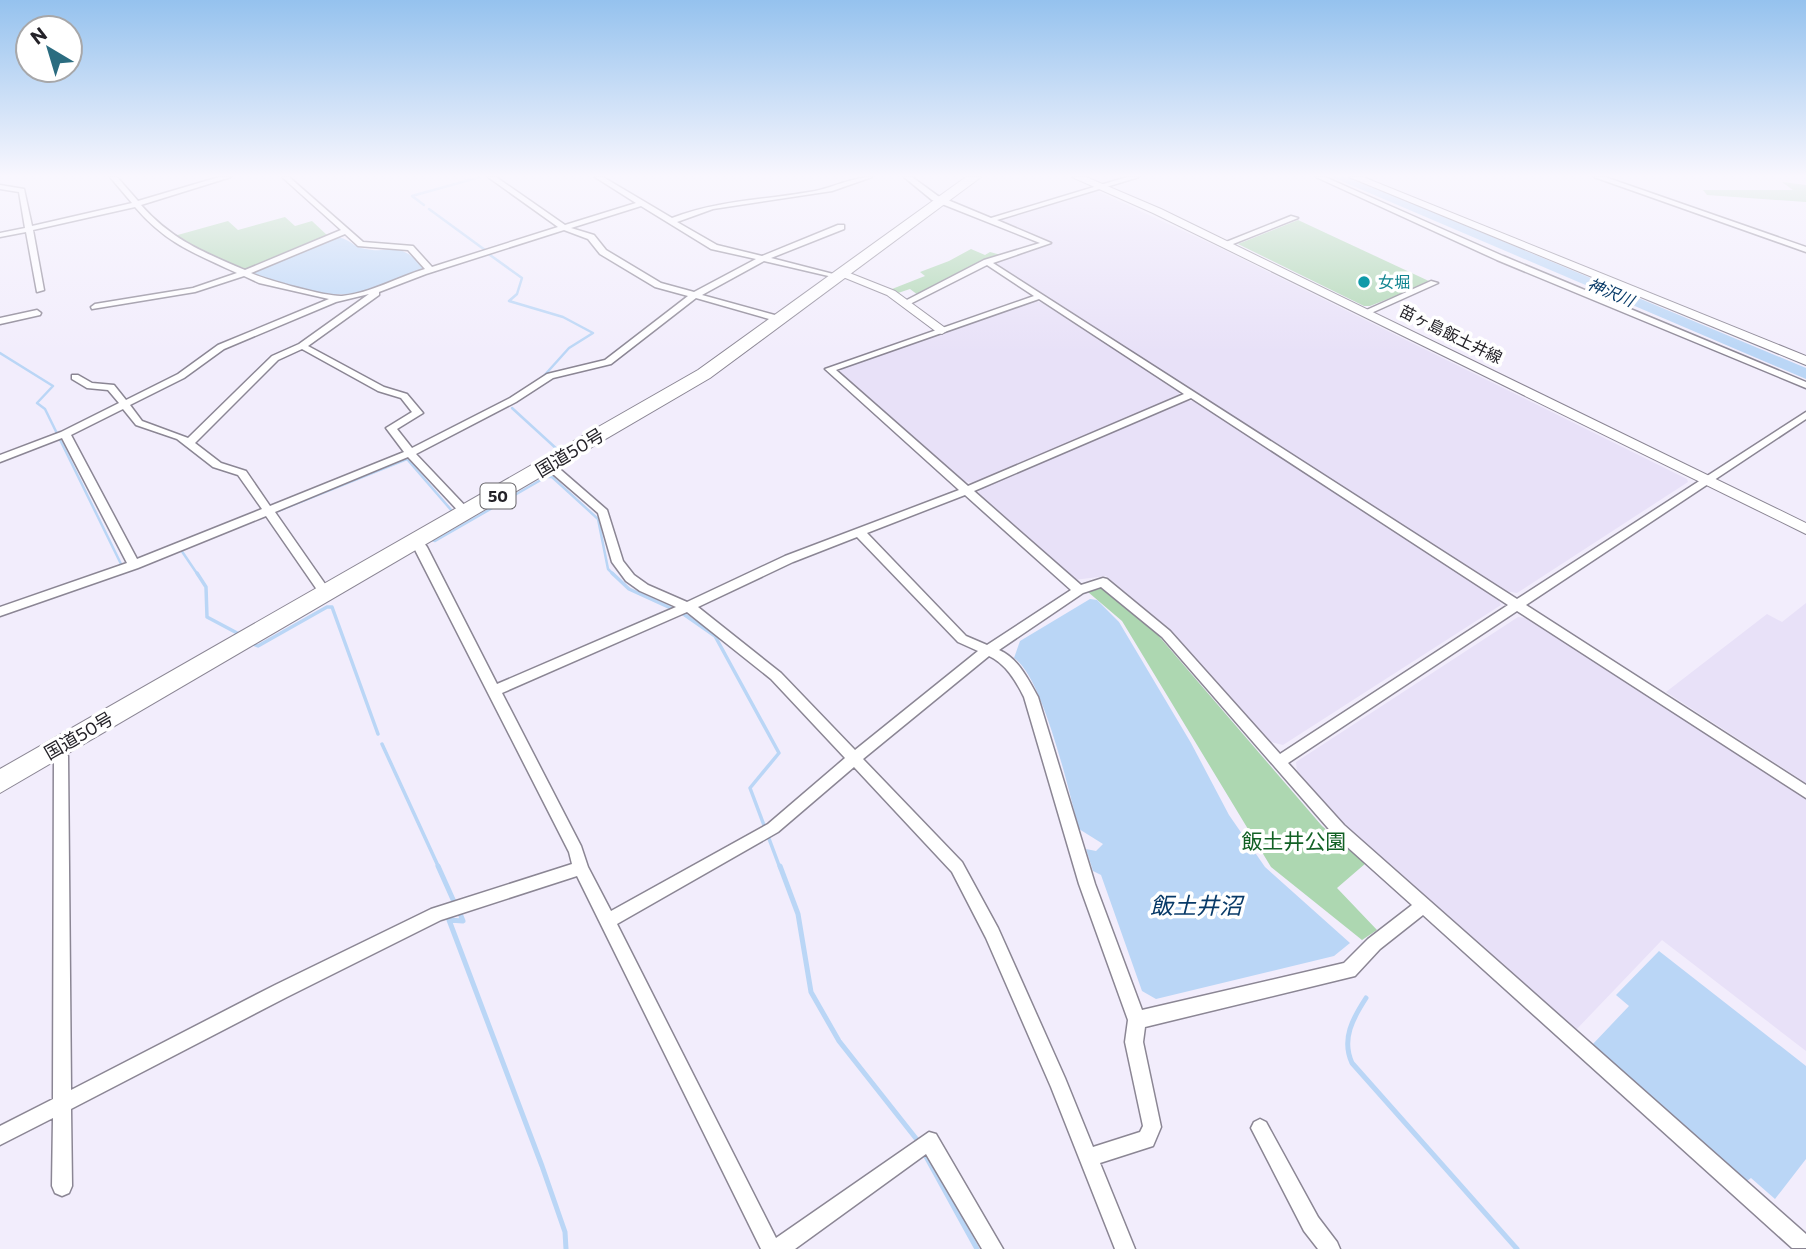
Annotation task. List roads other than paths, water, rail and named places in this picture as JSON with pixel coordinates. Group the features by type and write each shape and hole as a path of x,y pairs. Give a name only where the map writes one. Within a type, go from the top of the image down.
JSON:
{"highway":[{"name":"国道50号","path":"0,782 550,466 704,374 894,235"}],"main road":[{"name":"苗ヶ島飯土井線","path":"1206,235 1806,529"},
{"path":"1496,235 1806,362"},
{"path":"839,275 891,293 942,331"}],"street":[{"path":"31,235 40,290"},
{"path":"168,235 178,243 271,284 338,298"},
{"path":"95,307 191,291 245,273 335,235"},
{"path":"351,235 365,245 410,248 431,270"},
{"path":"0,459 65,433 189,372 221,347 338,298 377,290 542,235"},
{"path":"586,235 591,237 603,252 659,285 779,319"},
{"path":"695,235 714,247 839,275"},
{"path":"0,612 134,565 410,453 513,400 550,376 608,362 695,295 762,259 821,235"},
{"path":"905,303 987,262 1047,243 1028,235"},
{"path":"1225,244 1248,235"},
{"path":"1449,235 1806,385"},
{"path":"1764,235 1806,250"},
{"path":"987,262 1806,792"},
{"path":"1366,312 1434,283"},
{"path":"190,442 275,358 302,346 320,330 376,294 377,290"},
{"path":"1041,296 830,369 1080,590"},
{"path":"0,321 37,313"},
{"path":"302,346 382,389 408,399 418,413 391,428 410,453 467,514"},
{"path":"75,377 90,386 111,387 139,423 166,430 190,442 199,453 217,465 242,473 271,511 326,594"},
{"path":"495,690 689,606 789,559 860,533 1190,395"},
{"path":"1280,761 1806,415"},
{"path":"65,433 134,565"},
{"path":"550,466 603,512 618,562 630,578 643,588 689,606 776,676 957,867 992,933 1059,1084 1125,1249"},
{"path":"860,533 962,639 986,652 1001,656 1011,664 1031,697 1087,884 1137,1020 1134,1042 1152,1127 1146,1139 1088,1158"},
{"path":"417,542 576,850 581,868 771,1249"},
{"path":"608,921 773,828 986,652 1080,590 1102,582 1166,634 1339,830 1799,1241"},
{"path":"57,749 61,756 62,1186"},
{"path":"0,1136 60,1103 437,914 581,868"},
{"path":"1137,1020 1349,970 1374,944 1423,906"},
{"path":"1260,1128 1311,1224 1331,1249"},
{"path":"778,1249 929,1141 993,1249"}],"water":[{"path":"336,237 361,248 399,250 424,267 383,286 346,294 298,288 252,273"},
{"name":"飯土井沼","path":"1090,599 1097,600 1119,622 1191,743 1229,815 1265,867 1350,943 1334,956 1156,999 1142,991 1101,875 1093,871 1086,849 1096,851 1103,844 1079,829 1045,711 1025,669 1014,658 1020,641"},
{"path":"1659,951 1806,1066 1806,1159 1775,1199 1751,1178 1747,1181 1592,1045 1629,1006 1616,995"}],"waterway":[{"path":"465,235 485,250"},
{"name":"神沢川","path":"1476,235 1806,374"},
{"path":"490,255 522,278 517,294 509,301 563,317 593,333 569,348 542,378"},
{"path":"0,353 53,386 37,403 45,409 121,564 125,565"},
{"path":"512,408 559,451"},
{"path":"278,511 407,459 452,511 450,513"},
{"path":"432,540 435,541 546,477 552,477 598,519 608,569 612,573"},
{"path":"179,547 198,575"},
{"path":"197,573 206,587 207,617 239,634"},
{"path":"612,573 629,589 675,610"},
{"path":"251,643 258,646 327,607 332,607 378,734"},
{"path":"682,613 715,636 779,753 750,788 780,868"},
{"path":"382,744 439,868"},
{"path":"438,866 455,904"},
{"path":"780,866 798,914 811,992 839,1041 918,1141"},
{"path":"459,911 463,921 449,920 542,1166 565,1232 566,1249"},
{"path":"1366,998 1353,1021 1348,1037 1352,1063 1517,1249"},
{"path":"923,1151 977,1249"}],"place":[{"name":"女堀","path":"1364,282"}],"park label":[{"name":"飯土井公園","path":"1294,842"}]}
